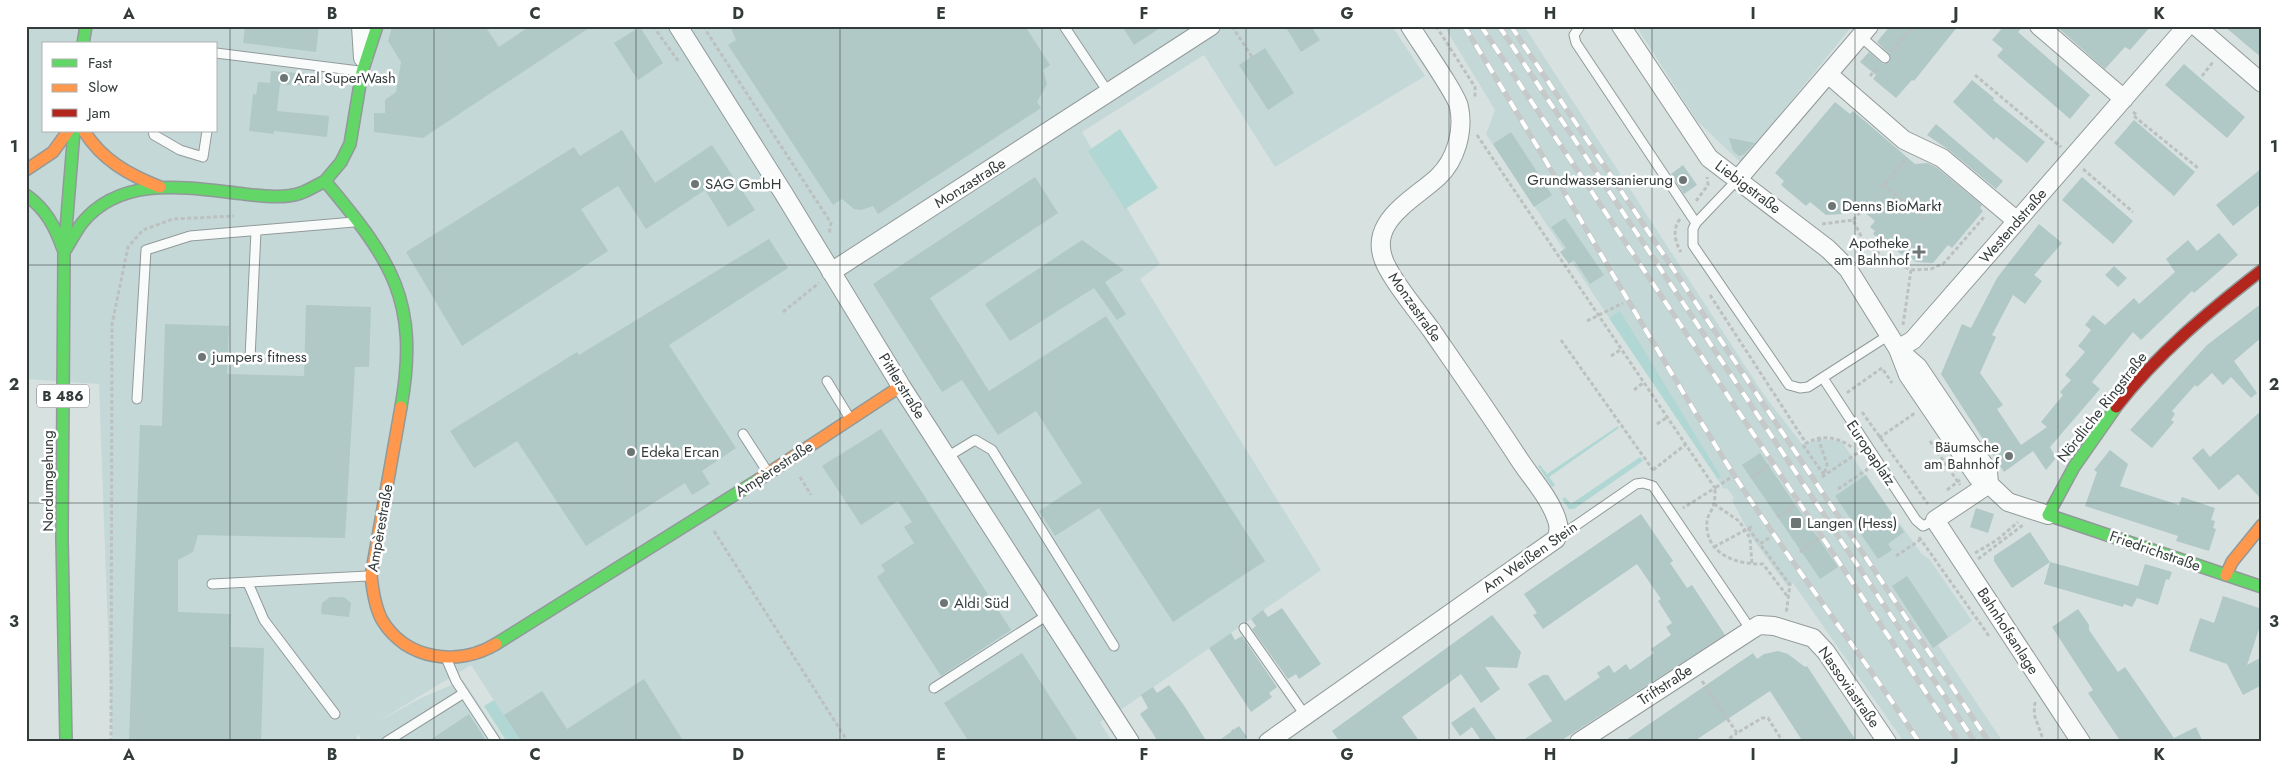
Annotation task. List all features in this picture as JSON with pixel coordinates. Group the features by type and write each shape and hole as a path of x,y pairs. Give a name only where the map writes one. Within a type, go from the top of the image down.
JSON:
{"street":[{"path":"83,42 86,26"},
{"path":"361,26 365,64"},
{"path":"64,253 75,230 91,212 112,198 135,189 160,187 276,197 301,193 325,181 341,162 350,144 365,64 369,26"},
{"path":"365,64 377,26"},
{"name":"Pittlerstraße","path":"678,26 828,273 1130,742"},
{"name":"Monzastraße","path":"828,273 1030,145 1211,26"},
{"name":"Monzastraße","path":"1410,26 1459,105 1459,136 1457,147 1439,176 1398,208 1386,225 1381,241 1382,254 1393,278 1479,398 1547,500 1558,522 1556,539"},
{"name":"Liebigstraße","path":"1621,26 1709,158 1841,261 1893,342"},
{"path":"2039,26 2124,99"},
{"path":"2184,28 2262,83"},
{"name":"Westendstraße","path":"1893,342 1913,340 2018,221 2079,164 2124,99 2184,28"},
{"path":"1738,179 1864,31"},
{"path":"1828,74 1904,140 1942,158 2018,221"},
{"path":"26,170 53,152 67,132"},
{"name":"Nordumgehung","path":"66,742 62,539 64,253 74,132"},
{"path":"85,132 101,153 118,168 138,179 160,187"},
{"name":"Ampèrestraße","path":"325,181 375,248 399,290 407,326 408,344 405,389 371,576 372,593 376,607 392,634 402,645 419,653 446,658 459,658 481,653 505,640 901,386"},
{"path":"26,195 47,214 58,233 64,253"},
{"name":"Nördliche Ringstraße","path":"2048,515 2073,467 2141,377 2196,323 2262,270"},
{"path":"1893,342 1908,375 1978,478 1989,484 2008,502 2048,515"},
{"path":"1893,342 1918,367 1988,471 1989,484"},
{"path":"1935,520 1989,484"},
{"name":"Friedrichstraße","path":"2048,515 2262,587"},
{"name":"Bahnhofsanlage","path":"1935,520 2081,742"},
{"path":"2226,575 2232,562 2262,524"},
{"name":"Am Weißen Stein","path":"1268,742 1556,539"},
{"name":"Nassoviastraße","path":"1751,630 1766,625 1783,628 1804,634 1820,645 1887,742"},
{"name":"Triftstraße","path":"1579,742 1751,630"}],"lane":[{"path":"1064,26 1108,92"},
{"path":"1580,26 1574,35 1576,43 1696,223"},
{"path":"1864,31 1886,58"},
{"path":"218,54 365,64"},
{"path":"153,132 154,135 180,150 203,157 206,132"},
{"path":"1738,179 1696,223 1693,229 1693,244 1789,385 1800,388 1808,387 1893,342"},
{"path":"137,399 146,250 190,236 357,222"},
{"path":"250,358 256,230"},
{"name":"Europaplatz","path":"1823,378 1916,520 1924,526 1935,520"},
{"path":"827,381 850,420"},
{"path":"742,434 768,473"},
{"path":"948,457 974,440 986,444 992,450 1114,646"},
{"name":"Am Weißen Stein","path":"1556,539 1636,484 1643,483 1653,486 1751,630"},
{"path":"212,584 371,576"},
{"path":"248,583 264,620 336,714"},
{"path":"934,688 1049,614"},
{"path":"1244,628 1305,715"},
{"path":"446,658 464,693 496,742"},
{"path":"386,742 464,693"}],"path":[{"path":"654,26 683,68"},
{"path":"703,26 831,223 828,234 828,273 824,291"},
{"path":"1232,26 1252,57"},
{"path":"1436,26 1475,86 1474,104"},
{"path":"1975,76 2133,212"},
{"path":"2137,115 2135,117 2198,168"},
{"path":"1476,132 1478,139 1715,488 1714,504 1709,512 1707,526 1715,546 1730,560 1763,564 1788,597"},
{"path":"1918,146 1882,187 1925,220"},
{"path":"1911,270 1931,269 1944,262 1996,203"},
{"path":"1853,220 1862,210"},
{"path":"111,742 112,324 124,263 128,247 143,230 173,219 236,215"},
{"path":"783,312 828,273"},
{"path":"1587,321 1623,303"},
{"path":"1561,340 1653,470 1685,445"},
{"path":"1611,356 1620,350"},
{"path":"1853,399 1848,392 1882,368 1898,391"},
{"path":"1634,390 1643,383"},
{"path":"1867,446 1928,404"},
{"path":"1858,407 1927,505 1934,499"},
{"path":"1908,407 1918,422"},
{"path":"1658,424 1666,418"},
{"path":"1928,437 1957,482 1942,493"},
{"path":"1818,438 1827,464 1823,476"},
{"path":"1823,476 1803,445 1818,438 1842,440 1857,453 1868,470 1838,489"},
{"path":"1823,476 1857,453"},
{"path":"1751,478 1768,465"},
{"path":"1759,472 1762,476"},
{"path":"1673,515 1730,478"},
{"path":"1714,504 1739,521 1760,544 1790,585 1783,628"},
{"path":"1777,517 1795,504"},
{"path":"1789,509 1791,513"},
{"path":"1966,567 1976,552 1997,540 2019,522"},
{"path":"1950,580 2024,524"},
{"path":"1715,546 1753,526"},
{"path":"1747,530 1750,538 1752,564"},
{"path":"1760,544 1769,538"},
{"path":"1800,552 1818,538"},
{"path":"1806,539 1810,545"},
{"path":"1921,539 1953,584"},
{"path":"726,550 848,742"},
{"path":"1693,667 1737,733"},
{"path":"2035,701 2034,714 2044,742"},
{"path":"1724,742 1762,718 1768,718 1783,742"}],"shaded area":[{"path":"26,26 1392,26 1425,76 1275,167 1204,55 1082,132 1160,264 1140,279 1321,570 1125,707 1100,722 1112,742 521,742 471,665 377,722 421,698 463,680 504,742 363,742 358,734 355,742 112,742 99,384 26,379"},
{"path":"1444,26 1524,26 1764,395 1802,444 1822,439 1841,441 1921,553 1930,560 1972,621 1938,645 2003,742 1904,742 1793,583 1788,587 1750,535 1732,500 1734,498 1727,488 1724,489 1486,134 1495,110"},
{"path":"1636,26 1852,26 1741,163 1697,121"},
{"path":"1120,129 1158,188 1125,209 1088,151"},
{"path":"1620,311 1721,477 1718,479 1609,318"},
{"path":"1618,426 1619,428 1549,477 1555,485 1552,487 1538,466 1540,465 1547,474"},
{"path":"1640,457 1643,461 1574,509 1569,509 1562,499 1565,497 1571,504"},
{"path":"494,700 522,742 507,742 484,706"}],"building":[{"path":"245,26 319,26 316,52 243,43"},
{"path":"485,26 499,47 530,26 592,26 423,138 374,132 374,113 385,113 385,100 396,92 401,62 388,41 392,27"},
{"path":"730,26 1025,26 1050,65 1043,70 1047,84 1037,102 1041,108 878,214 873,206 861,210 854,209 842,199 833,205 728,45 736,40"},
{"path":"1122,26 1163,26 1134,45"},
{"path":"1285,26 1311,26 1320,40 1301,52"},
{"path":"1890,26 1958,26 1914,81 1912,80 1896,98 1873,79 1876,75 1860,62 1869,52 1883,64 1890,62 1889,54 1877,42"},
{"path":"2004,26 2023,26 2018,32 2090,95 2070,119 1997,56 2003,49 1992,40"},
{"path":"2056,26 2151,26 2130,50 2125,47 2105,69"},
{"path":"2224,26 2262,26 2262,58"},
{"path":"640,27 663,63 638,80 614,43"},
{"path":"1265,48 1294,93 1268,110 1239,65"},
{"path":"2184,64 2245,117 2227,138 2165,85"},
{"path":"271,71 311,74 310,86 280,84 277,111 329,116 327,137 274,131 274,134 249,131 253,94 256,95 258,82 270,83"},
{"path":"1972,80 1994,98 1993,100 2045,142 2027,163 1996,137 1994,140 1953,102"},
{"path":"1835,102 1850,114 1853,111 1915,164 1927,163 1936,167 1982,205 1980,208 1983,211 1952,248 1948,245 1933,263 1916,262 1904,252 1902,255 1894,248 1892,250 1873,234 1875,231 1870,227 1875,221 1852,202 1842,214 1826,215 1810,202 1806,206 1781,185 1784,181 1775,173"},
{"path":"2134,120 2195,172 2174,196 2114,143"},
{"path":"1936,124 2003,181 1996,189 1949,150 1927,135"},
{"path":"622,130 655,183 712,145 755,210 728,227 705,190 646,229 618,186 581,209 608,251 462,346 406,252 574,147 580,156"},
{"path":"1511,132 1552,195 1534,207 1493,144"},
{"path":"1729,138 1755,143 1744,154 1739,156 1733,151"},
{"name":"Grundwassersanierung","path":"1683,165 1697,185 1684,194 1671,174"},
{"path":"2262,168 2262,203 2233,226 2216,205"},
{"path":"1035,177 1058,213 930,298 989,391 1106,316 1265,561 1173,622 1099,508 1055,536 1039,511 1082,483 1036,411 998,435 962,380 942,392 873,284"},
{"path":"2082,177 2133,221 2113,244 2062,200"},
{"path":"1565,218 1604,275 1590,284 1574,260 1569,264 1560,252 1566,248 1551,227"},
{"path":"2039,224 2062,243 2034,275 2042,281 2025,304 2013,295 1992,335 1996,337 1980,373 2003,405 1997,409 2021,445 2047,427 2041,422 2063,395 2060,392 2071,380 2065,375 2085,352 2078,346 2091,330 2085,325 2093,315 2105,325 2134,298 2139,304 2175,272 2166,259 2188,240 2197,251 2219,233 2238,255 2194,293 2192,291 2141,340 2133,332 2092,382 2100,389 2050,447 2056,458 2046,470 2033,451 2004,472 1941,374 1962,324 1971,328 1997,278"},
{"path":"769,239 788,268 669,345 736,448 702,471 710,484 692,495 685,483 586,546 517,441 474,468 450,431 577,352 579,355"},
{"path":"1082,240 1124,270 1105,282 1126,314 1117,320 1094,288 1010,341 985,304"},
{"path":"2114,266 2127,278 2118,287 2105,275"},
{"path":"2262,303 2262,337 2234,361 2257,393 2251,398 2231,377 2223,385 2212,373 2197,387 2195,385 2172,411 2175,414 2171,420 2174,422 2152,448 2130,430 2207,345"},
{"path":"306,305 371,307 369,367 355,367 345,538 198,535 193,552 178,560 178,612 231,614 230,647 264,648 261,742 129,742 140,425 162,426 165,324 229,326 227,374 304,376"},
{"path":"2262,410 2262,500 2238,474 2219,490 2192,458 2203,448 2210,457"},
{"name":"Aldi Süd","path":"881,429 1011,630 941,676 877,577 885,571 881,565 914,543 904,527 912,522 898,501 861,525 822,466"},
{"path":"2110,450 2128,464 2120,486 2179,505 2182,497 2215,508 2211,520 2215,521 2213,528 2216,529 2209,551 2176,541 2178,536 2085,506 2097,472 2094,470"},
{"path":"1760,453 1838,567 1820,579 1742,465"},
{"path":"1866,475 1904,532 1888,544 1892,550 1878,559 1835,496"},
{"path":"1976,508 1994,514 1988,533 1970,527"},
{"path":"1641,514 1673,561 1670,563 1687,588 1692,585 1725,635 1559,742 1520,742 1552,721 1528,684 1543,675 1548,675 1565,701 1600,677 1597,673 1609,665 1614,673 1626,664 1630,670 1654,653 1651,649 1671,635 1666,627 1672,623 1658,601 1661,599 1637,564 1543,629 1533,615 1537,613 1524,594"},
{"path":"2030,532 2050,562 2012,588 1994,561 1994,556"},
{"path":"2050,562 2138,586 2145,564 2172,572 2169,580 2166,579 2158,605 2137,598 2132,607 2124,604 2123,607 2044,584"},
{"path":"1907,576 1948,637 1933,648 1892,586"},
{"path":"2223,596 2262,609 2262,620 2247,665 2262,657 2262,685 2243,695 2227,664 2189,651 2200,618 2214,623"},
{"path":"330,597 344,597 351,603 349,617 321,614 322,603"},
{"path":"1282,608 1321,664 1299,679 1296,674 1288,679 1252,629 1256,626 1251,619 1263,610 1268,617"},
{"path":"2078,609 2089,625 2089,630 2118,672 2125,667 2174,738 2196,727 2203,742 2121,742 2088,693 2093,690 2052,627"},
{"path":"1492,615 1521,652 1517,668 1485,667 1500,689 1481,703 1461,674 1402,717 1420,742 1340,742 1332,731"},
{"path":"1231,633 1235,640 1242,636 1277,687 1269,693 1272,697 1251,712 1209,648"},
{"path":"1778,651 1788,654 1805,667 1807,666 1857,742 1803,742 1770,691 1693,742 1623,742 1753,653 1757,659 1764,654"},
{"path":"1022,653 1079,742 969,742 944,703"},
{"path":"644,679 684,742 522,742 504,715 542,691 567,729"},
{"path":"1169,685 1207,742 1158,742 1140,714 1148,708 1141,695 1153,687 1157,693"},
{"path":"1474,707 1498,742 1482,742 1472,727 1460,736 1451,723"},
{"path":"469,714 487,742 427,742"},
{"path":"1239,726 1247,737 1240,742 1217,742"}],"railway":[{"path":"1464,26 1732,472 1919,742"},
{"path":"1481,26 1959,742"},
{"path":"1499,26 1975,742"},
{"path":"1511,26 1989,742"}],"traffic: fast":[{"path":"83,42 86,26"},
{"path":"377,26 362,72 350,144 341,162 325,181 367,235 383,259 395,284 403,309 406,338 406,370 401,407"},
{"path":"66,742 62,539 64,253 74,132"},
{"path":"66,249 82,223 98,207 116,197 136,191 157,188 179,188 258,196 280,196 301,193 325,181"},
{"path":"26,195 39,206 49,219 63,249"},
{"path":"2116,407 2074,467 2048,515 2262,587"},
{"path":"496,644 758,480"}],"traffic: slow":[{"path":"26,170 53,152 67,132"},
{"path":"85,132 99,150 117,165 127,172 160,187"},
{"path":"758,480 901,386"},
{"path":"401,407 371,576 375,599 382,620 392,633 405,644 434,656 466,656 496,644"},
{"path":"2226,575 2232,562 2262,525"}],"traffic: jam":[{"path":"2116,407 2149,369 2185,334 2262,270"}],"place":[{"name":"Aral SuperWash","path":"284,78"},
{"name":"Grundwassersanierung","path":"1683,180"},
{"name":"SAG GmbH","path":"695,184"},
{"name":"Denns BioMarkt","path":"1832,206"},
{"name":"Apotheke am Bahnhof","path":"1919,252"},
{"name":"jumpers fitness","path":"202,357"},
{"name":"Edeka Ercan","path":"631,452"},
{"name":"Bäumsche am Bahnhof","path":"2009,456"},
{"name":"Langen (Hess)","path":"1796,523"},
{"name":"Aldi Süd","path":"944,603"}]}
